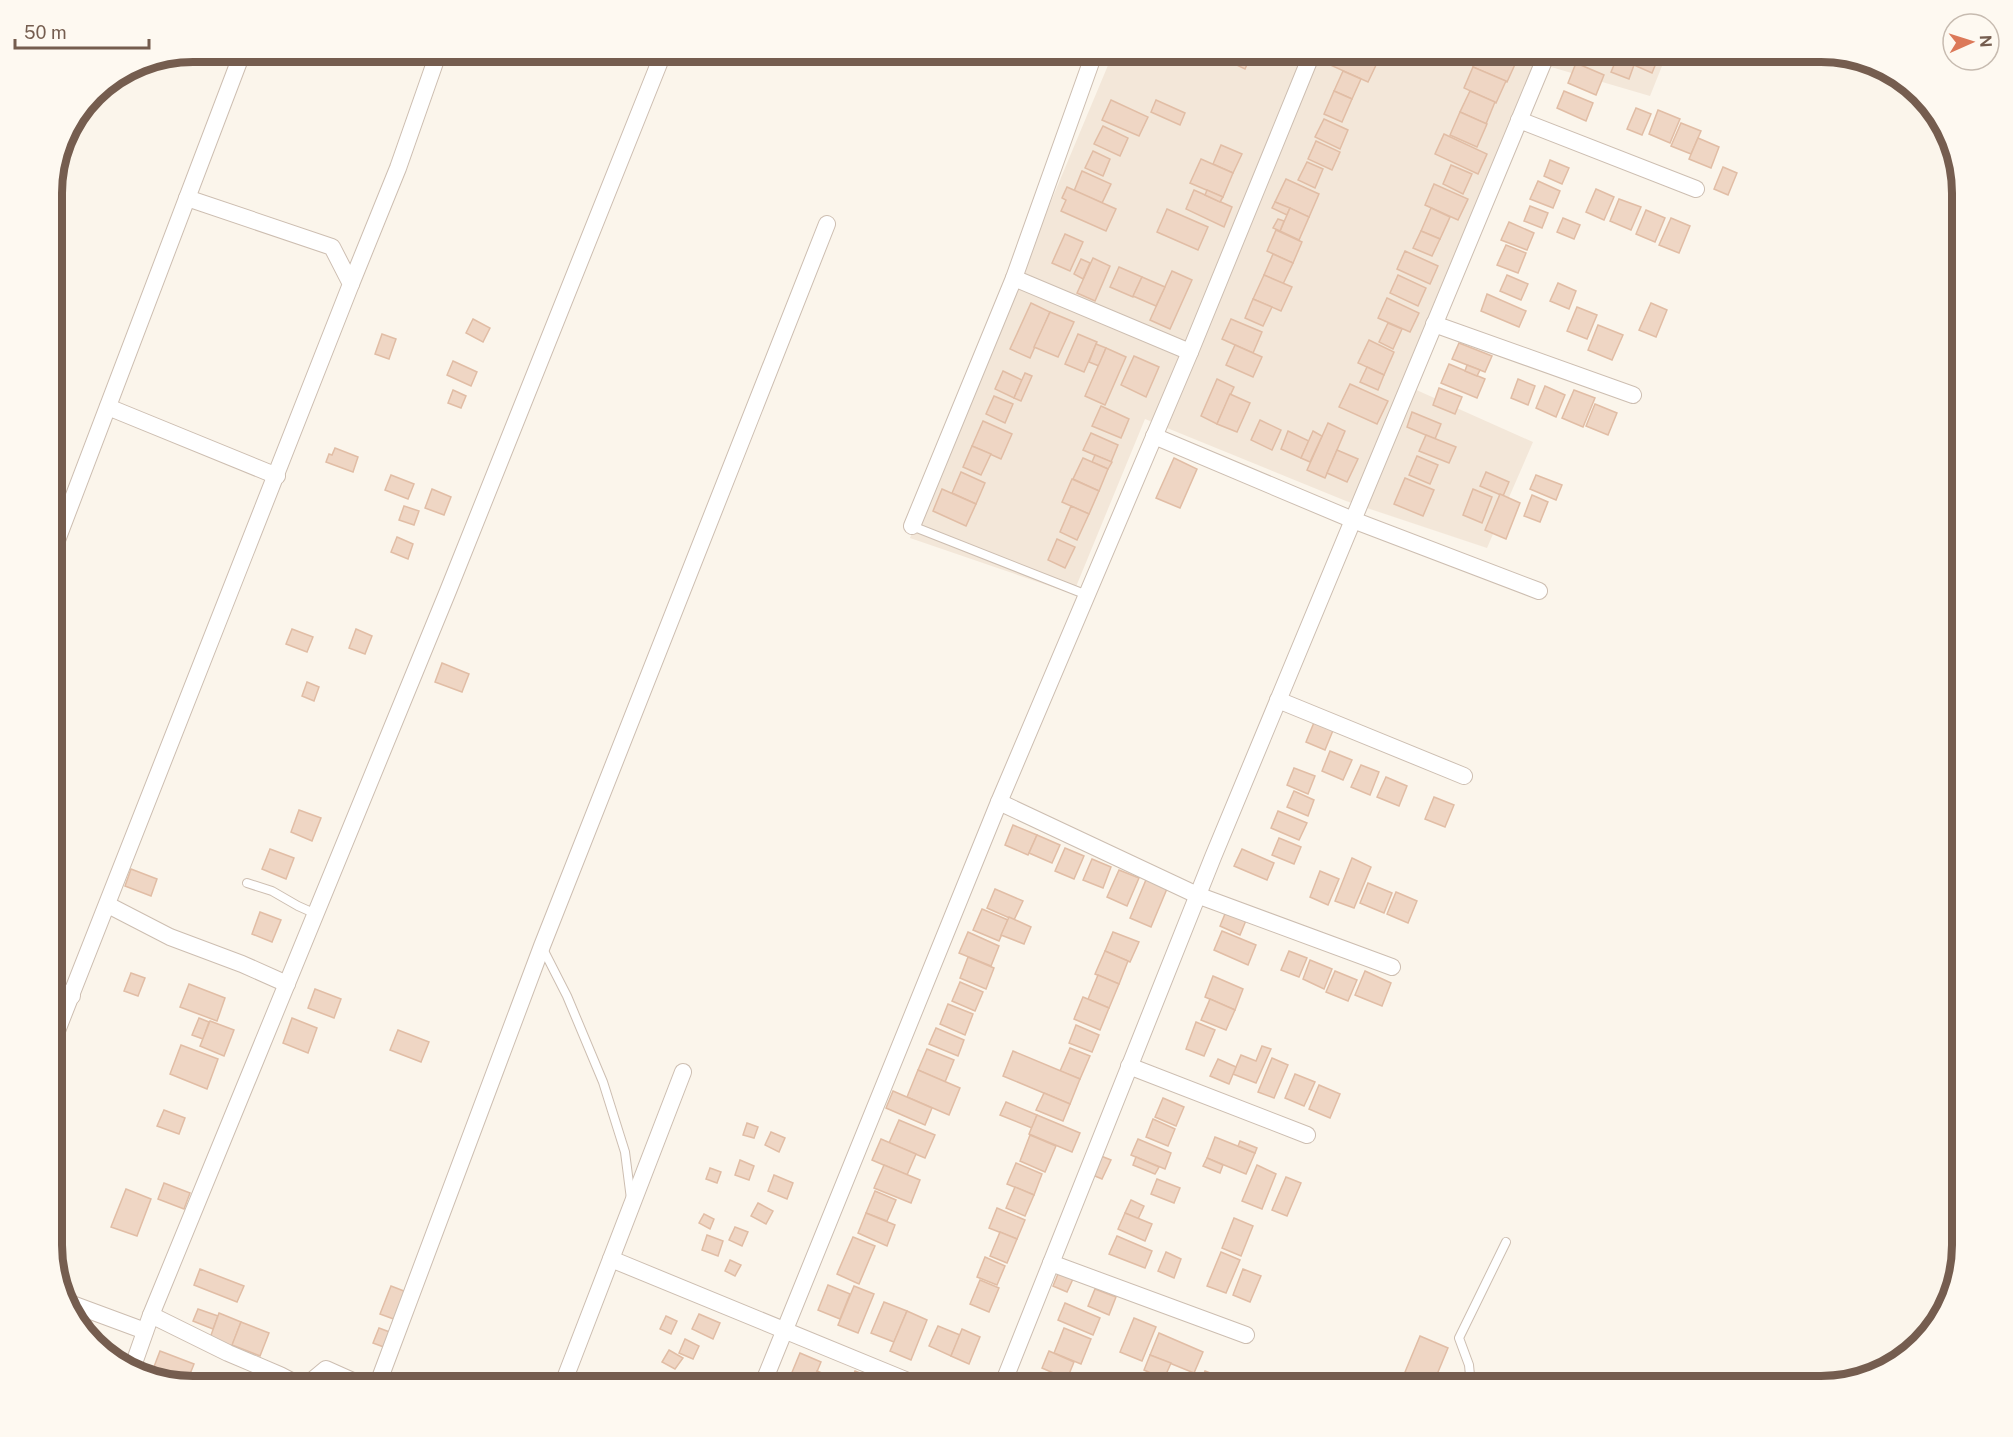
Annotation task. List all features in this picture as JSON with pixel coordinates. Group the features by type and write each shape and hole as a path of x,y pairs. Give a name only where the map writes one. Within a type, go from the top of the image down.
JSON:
{"street":[{"path":"62,527 239,62"},
{"path":"62,1020 398,168 435,62"},
{"path":"135,1361 151,1315 444,602 660,62"},
{"path":"912,526 1014,278 1091,62"},
{"path":"766,1376 999,802 1190,352 1309,62"},
{"path":"1006,1376 1197,895 1543,62"},
{"path":"1519,120 1696,189"},
{"path":"187,198 332,247 351,284"},
{"path":"380,1376 542,946 827,224"},
{"path":"1014,278 1190,352"},
{"path":"1434,324 1633,395"},
{"path":"108,407 277,476"},
{"path":"1154,435 1353,520 1539,591"},
{"path":"1278,700 1464,776"},
{"path":"999,802 1197,895 1392,967"},
{"path":"108,905 170,937 287,984"},
{"path":"62,992 72,996"},
{"path":"1129,1066 1307,1135"},
{"path":"566,1376 683,1072"},
{"path":"611,1259 896,1376"},
{"path":"1051,1263 1246,1335"},
{"path":"77,1306 145,1331"},
{"path":"151,1315 228,1353 282,1376"},
{"path":"318,1376 326,1369 342,1376"}],"lane":[{"path":"912,526 1087,595"},
{"path":"247,883 273,891 315,914"},
{"path":"542,946 567,996 603,1082 625,1152 632,1205"},
{"path":"1470,1376 1469,1365 1459,1338 1506,1242"}],"shaded area":[{"path":"1109,62 1534,62 1403,384 1533,442 1487,548 1346,501 1145,419 1073,594 910,538"},
{"path":"1534,62 1664,62 1650,96"}],"building":[{"path":"1230,62 1248,62 1245,69"},
{"path":"1329,62 1378,62 1368,82 1328,64"},
{"path":"1476,62 1516,62 1507,82 1473,67"},
{"path":"1615,62 1656,62 1652,73 1634,65 1629,79 1611,72"},
{"path":"1576,63 1604,75 1596,95 1568,83"},
{"path":"1473,67 1506,81 1496,103 1464,88"},
{"path":"1343,71 1361,79 1352,99 1334,91"},
{"path":"1334,91 1352,99 1342,122 1324,114"},
{"path":"1470,91 1495,102 1486,124 1460,112"},
{"path":"1564,91 1593,103 1586,121 1557,108"},
{"path":"1111,100 1148,117 1139,136 1102,120"},
{"path":"1156,100 1185,113 1180,125 1151,112"},
{"path":"1636,108 1651,114 1642,135 1627,129"},
{"path":"1658,110 1680,119 1670,143 1649,134"},
{"path":"1460,112 1487,124 1477,147 1450,135"},
{"path":"1324,119 1348,130 1340,149 1315,137"},
{"path":"1681,123 1701,131 1691,154 1671,146"},
{"path":"1103,126 1128,138 1120,156 1094,144"},
{"path":"1444,134 1487,154 1478,174 1435,154"},
{"path":"1698,138 1719,147 1711,168 1689,159"},
{"path":"1316,141 1340,152 1332,170 1308,159"},
{"path":"1221,145 1242,154 1233,173 1213,164"},
{"path":"1093,151 1110,159 1103,176 1085,168"},
{"path":"1201,159 1233,173 1223,197 1190,183"},
{"path":"1550,160 1569,168 1562,184 1544,176"},
{"path":"1307,162 1323,169 1315,188 1298,180"},
{"path":"1451,165 1472,174 1463,194 1443,184"},
{"path":"1723,167 1737,173 1728,195 1714,189"},
{"path":"1082,171 1111,184 1102,203 1074,191"},
{"path":"1286,179 1319,194 1309,217 1275,202"},
{"path":"1538,181 1560,191 1553,208 1530,199"},
{"path":"1434,184 1468,199 1458,220 1425,205"},
{"path":"1067,187 1116,209 1106,231 1061,211 1066,200 1062,198"},
{"path":"1596,189 1614,197 1604,220 1586,212"},
{"path":"1194,190 1232,207 1224,227 1186,209"},
{"path":"1207,190 1223,197 1220,202 1205,195"},
{"path":"1619,199 1641,207 1631,230 1610,221"},
{"path":"1275,202 1290,208 1287,215 1272,208"},
{"path":"1530,206 1548,213 1542,228 1524,221"},
{"path":"1290,208 1309,217 1299,240 1280,231"},
{"path":"1431,208 1450,217 1440,239 1421,231"},
{"path":"1167,209 1208,227 1198,250 1157,232"},
{"path":"1646,210 1665,218 1655,242 1636,234"},
{"path":"1563,218 1580,225 1574,239 1557,232"},
{"path":"1671,218 1690,226 1679,253 1659,245"},
{"path":"1278,219 1284,221 1280,231 1273,228"},
{"path":"1509,222 1534,233 1527,250 1501,240"},
{"path":"1276,230 1302,242 1293,263 1267,251"},
{"path":"1421,231 1440,239 1432,256 1413,248"},
{"path":"1065,234 1083,242 1070,271 1052,263"},
{"path":"1506,245 1526,253 1518,273 1497,265"},
{"path":"1405,251 1438,266 1430,284 1397,269"},
{"path":"1273,254 1293,263 1283,284 1264,275"},
{"path":"1093,258 1110,266 1095,301 1077,293"},
{"path":"1081,259 1090,263 1083,279 1074,274"},
{"path":"1119,267 1142,277 1133,297 1110,287"},
{"path":"1172,271 1192,280 1170,329 1150,320"},
{"path":"1264,275 1292,287 1281,311 1253,299"},
{"path":"1398,275 1426,288 1418,306 1390,293"},
{"path":"1507,275 1528,284 1521,300 1500,291"},
{"path":"1142,277 1165,287 1156,306 1133,296"},
{"path":"1558,283 1576,291 1569,309 1550,301"},
{"path":"1487,294 1526,311 1519,327 1481,311"},
{"path":"1387,298 1419,313 1410,332 1378,318"},
{"path":"1253,299 1272,307 1263,326 1245,318"},
{"path":"1031,303 1050,312 1030,358 1010,349"},
{"path":"1651,303 1667,310 1656,337 1639,330"},
{"path":"1577,307 1597,315 1587,339 1567,331"},
{"path":"1050,312 1074,322 1058,357 1034,347"},
{"path":"473,319 490,328 483,342 466,333"},
{"path":"1231,319 1262,332 1253,353 1222,339"},
{"path":"1388,323 1402,329 1393,349 1379,342"},
{"path":"1598,325 1623,335 1612,360 1588,350"},
{"path":"382,334 396,339 389,359 375,354"},
{"path":"1078,334 1097,342 1084,372 1065,364"},
{"path":"1369,340 1394,352 1384,375 1358,363"},
{"path":"1459,343 1492,356 1485,372 1452,359"},
{"path":"1096,344 1106,348 1099,366 1089,362"},
{"path":"1235,345 1262,357 1253,377 1226,365"},
{"path":"1106,348 1126,357 1105,405 1085,396"},
{"path":"1134,356 1159,367 1146,397 1121,385"},
{"path":"453,361 477,372 471,386 447,375"},
{"path":"1449,364 1485,379 1477,398 1441,383"},
{"path":"1467,365 1480,370 1477,376 1465,371"},
{"path":"1367,367 1384,375 1378,390 1360,382"},
{"path":"1003,371 1022,380 1014,398 995,389"},
{"path":"1025,373 1032,376 1021,401 1014,398"},
{"path":"1217,379 1234,387 1217,424 1201,416"},
{"path":"1518,379 1535,386 1528,405 1511,398"},
{"path":"1350,384 1388,401 1377,424 1339,407"},
{"path":"1545,386 1565,395 1556,417 1536,408"},
{"path":"1439,388 1462,397 1455,414 1433,405"},
{"path":"453,390 466,396 461,408 448,403"},
{"path":"1574,390 1595,398 1583,427 1562,418"},
{"path":"1230,394 1250,403 1237,432 1217,424"},
{"path":"994,396 1013,404 1005,423 986,414"},
{"path":"1595,404 1617,413 1608,435 1586,426"},
{"path":"1101,406 1129,419 1121,438 1092,426"},
{"path":"1412,412 1441,424 1435,439 1407,427"},
{"path":"1260,420 1281,430 1272,450 1251,440"},
{"path":"983,421 1012,434 1001,459 972,446"},
{"path":"1328,423 1345,431 1325,478 1307,470"},
{"path":"1288,431 1309,441 1301,458 1281,449"},
{"path":"1313,431 1322,436 1310,462 1301,458"},
{"path":"1091,433 1118,445 1111,462 1083,450"},
{"path":"1426,435 1456,447 1449,463 1419,451"},
{"path":"972,446 991,454 981,475 963,467"},
{"path":"335,448 358,457 353,472 326,462 329,454 332,455"},
{"path":"1337,450 1358,459 1347,482 1327,473"},
{"path":"1095,455 1112,462 1108,469 1092,462"},
{"path":"1417,456 1438,465 1430,484 1409,475"},
{"path":"1083,458 1108,469 1099,491 1073,479"},
{"path":"1174,458 1197,469 1180,508 1156,498"},
{"path":"961,472 985,483 976,504 952,493"},
{"path":"1486,472 1509,482 1503,496 1480,486"},
{"path":"391,475 414,484 408,499 385,490"},
{"path":"1536,475 1562,485 1556,500 1530,489"},
{"path":"1405,478 1434,490 1423,516 1394,504"},
{"path":"1072,479 1099,491 1089,514 1062,502"},
{"path":"432,489 451,497 444,515 425,508"},
{"path":"942,489 976,504 966,526 933,511"},
{"path":"1473,489 1492,497 1482,523 1463,515"},
{"path":"1500,494 1520,503 1506,539 1485,530"},
{"path":"1532,495 1548,502 1540,522 1524,516"},
{"path":"404,506 419,511 414,525 399,520"},
{"path":"1071,506 1089,514 1077,540 1060,532"},
{"path":"397,537 413,544 408,559 391,552"},
{"path":"1057,539 1075,547 1065,568 1048,560"},
{"path":"292,629 313,637 307,652 286,644"},
{"path":"356,629 372,636 365,654 349,648"},
{"path":"442,663 469,674 462,692 435,682"},
{"path":"307,682 319,687 314,701 302,696"},
{"path":"1315,720 1334,728 1325,750 1306,742"},
{"path":"1330,751 1352,760 1343,780 1322,771"},
{"path":"1361,765 1379,772 1370,795 1351,787"},
{"path":"1294,768 1315,776 1308,794 1287,785"},
{"path":"1386,777 1407,786 1399,806 1377,797"},
{"path":"1294,791 1314,800 1308,816 1287,807"},
{"path":"1434,797 1454,805 1445,827 1425,819"},
{"path":"299,810 321,818 312,841 291,832"},
{"path":"1278,811 1307,823 1299,840 1271,828"},
{"path":"1013,825 1037,835 1028,855 1005,845"},
{"path":"1037,835 1060,845 1052,863 1029,853"},
{"path":"1279,838 1301,847 1294,864 1272,855"},
{"path":"1065,848 1084,856 1074,879 1055,871"},
{"path":"270,849 294,858 286,879 262,869"},
{"path":"1242,849 1274,863 1267,880 1234,866"},
{"path":"1352,858 1371,867 1354,908 1335,901"},
{"path":"1092,859 1111,867 1103,888 1083,880"},
{"path":"131,869 157,879 151,896 125,886"},
{"path":"1119,870 1139,878 1127,906 1107,897"},
{"path":"1320,871 1339,879 1328,905 1310,897"},
{"path":"1148,875 1169,884 1151,927 1130,918"},
{"path":"1368,883 1392,893 1384,913 1360,903"},
{"path":"995,889 1023,901 1014,920 987,908"},
{"path":"1396,892 1417,901 1408,923 1387,914"},
{"path":"982,909 1008,920 999,941 973,930"},
{"path":"1227,909 1247,918 1240,935 1220,926"},
{"path":"260,912 281,920 272,942 252,934"},
{"path":"1009,917 1031,927 1024,944 1001,935"},
{"path":"1222,931 1256,945 1248,965 1214,950"},
{"path":"968,932 999,946 991,966 959,953"},
{"path":"1113,932 1139,942 1130,962 1105,951"},
{"path":"1105,951 1128,961 1119,984 1095,974"},
{"path":"1289,951 1307,958 1299,977 1281,970"},
{"path":"968,957 994,968 986,989 960,978"},
{"path":"1310,960 1332,969 1324,989 1303,979"},
{"path":"1335,971 1357,980 1348,1001 1326,992"},
{"path":"1365,971 1391,983 1382,1006 1355,995"},
{"path":"131,973 145,978 138,996 124,991"},
{"path":"1098,975 1119,984 1109,1008 1088,999"},
{"path":"1213,976 1243,989 1235,1010 1205,997"},
{"path":"960,982 983,992 975,1011 952,1001"},
{"path":"189,984 225,998 217,1021 180,1007"},
{"path":"315,989 341,999 334,1018 308,1008"},
{"path":"1083,997 1109,1008 1100,1030 1074,1019"},
{"path":"1210,999 1235,1010 1226,1030 1201,1020"},
{"path":"948,1004 973,1014 965,1035 940,1024"},
{"path":"199,1018 209,1022 203,1039 192,1035"},
{"path":"292,1018 317,1028 308,1053 283,1043"},
{"path":"210,1021 234,1030 224,1056 200,1046"},
{"path":"1196,1022 1215,1030 1204,1056 1186,1049"},
{"path":"1076,1025 1099,1035 1092,1052 1069,1043"},
{"path":"936,1028 964,1040 958,1056 929,1044"},
{"path":"398,1030 429,1042 421,1062 390,1050"},
{"path":"181,1045 218,1059 207,1089 170,1074"},
{"path":"1262,1046 1271,1049 1256,1083 1233,1074 1241,1055 1256,1061"},
{"path":"1070,1048 1090,1056 1080,1079 1060,1071"},
{"path":"927,1049 954,1060 945,1082 918,1070"},
{"path":"1013,1051 1080,1079 1070,1104 1003,1076"},
{"path":"1272,1058 1288,1065 1274,1098 1258,1092"},
{"path":"1218,1059 1236,1067 1229,1084 1210,1076"},
{"path":"918,1070 960,1088 949,1115 907,1097"},
{"path":"1295,1074 1315,1082 1304,1106 1285,1098"},
{"path":"1319,1085 1340,1094 1330,1118 1309,1109"},
{"path":"893,1091 932,1108 925,1125 886,1108"},
{"path":"1044,1093 1070,1104 1063,1121 1036,1110"},
{"path":"1163,1098 1184,1107 1176,1126 1155,1117"},
{"path":"1006,1102 1037,1115 1032,1128 1000,1115"},
{"path":"164,1110 185,1118 179,1134 157,1126"},
{"path":"1037,1115 1080,1133 1072,1152 1029,1134"},
{"path":"1153,1119 1175,1129 1168,1146 1146,1137"},
{"path":"899,1120 935,1135 925,1158 889,1143"},
{"path":"747,1123 758,1127 754,1138 743,1135"},
{"path":"771,1132 785,1138 779,1152 765,1145"},
{"path":"1030,1135 1056,1146 1045,1172 1020,1161"},
{"path":"1215,1137 1255,1153 1246,1174 1207,1158"},
{"path":"881,1139 916,1154 907,1175 872,1160"},
{"path":"1138,1139 1171,1153 1165,1169 1131,1155"},
{"path":"1240,1141 1257,1148 1255,1153 1238,1146"},
{"path":"1096,1154 1111,1160 1102,1179 1088,1173"},
{"path":"1136,1157 1159,1167 1155,1174 1133,1165"},
{"path":"1207,1158 1223,1165 1220,1173 1203,1166"},
{"path":"740,1160 754,1166 749,1180 735,1175"},
{"path":"1016,1163 1042,1174 1034,1195 1007,1184"},
{"path":"884,1165 920,1180 911,1203 874,1188"},
{"path":"1257,1165 1276,1174 1262,1209 1242,1201"},
{"path":"710,1168 721,1172 717,1183 706,1179"},
{"path":"774,1175 793,1183 787,1199 768,1191"},
{"path":"1286,1177 1301,1183 1287,1216 1272,1210"},
{"path":"1157,1179 1180,1188 1174,1203 1151,1194"},
{"path":"164,1183 190,1193 184,1209 158,1199"},
{"path":"1015,1187 1034,1195 1025,1216 1006,1208"},
{"path":"126,1189 151,1199 137,1236 111,1227"},
{"path":"875,1191 896,1200 887,1221 866,1213"},
{"path":"1131,1200 1144,1206 1138,1219 1125,1213"},
{"path":"758,1203 773,1211 766,1224 751,1216"},
{"path":"997,1208 1025,1220 1017,1239 989,1228"},
{"path":"866,1213 895,1225 887,1246 858,1233"},
{"path":"1125,1213 1152,1224 1145,1241 1118,1229"},
{"path":"704,1214 714,1219 710,1229 699,1223"},
{"path":"1234,1218 1253,1226 1241,1256 1222,1248"},
{"path":"735,1227 748,1232 742,1246 729,1240"},
{"path":"1000,1232 1017,1239 1007,1263 990,1256"},
{"path":"707,1235 723,1241 718,1256 702,1250"},
{"path":"1117,1236 1152,1251 1145,1268 1109,1254"},
{"path":"853,1237 875,1246 859,1284 837,1274"},
{"path":"1166,1252 1181,1259 1174,1278 1158,1271"},
{"path":"1221,1252 1240,1260 1226,1293 1207,1286"},
{"path":"985,1257 1005,1266 997,1285 977,1277"},
{"path":"730,1260 741,1265 735,1276 725,1271"},
{"path":"200,1269 244,1286 237,1302 194,1285"},
{"path":"1243,1269 1261,1276 1250,1302 1233,1295"},
{"path":"1058,1274 1073,1279 1067,1292 1053,1286"},
{"path":"980,1280 999,1288 989,1312 970,1304"},
{"path":"828,1285 850,1294 840,1319 818,1310"},
{"path":"391,1286 409,1293 399,1321 380,1314"},
{"path":"854,1286 874,1294 858,1333 838,1325"},
{"path":"1095,1289 1116,1297 1109,1315 1088,1306"},
{"path":"884,1302 907,1311 894,1342 871,1333"},
{"path":"1065,1303 1100,1318 1093,1335 1058,1320"},
{"path":"198,1309 218,1316 213,1329 193,1321"},
{"path":"907,1311 927,1320 911,1360 890,1351"},
{"path":"219,1313 241,1322 232,1346 210,1338"},
{"path":"699,1314 720,1323 713,1339 692,1329"},
{"path":"666,1316 677,1321 671,1334 660,1329"},
{"path":"1134,1318 1156,1327 1142,1361 1120,1352"},
{"path":"241,1322 269,1333 260,1356 232,1345"},
{"path":"938,1326 960,1335 951,1356 929,1346"},
{"path":"379,1328 395,1334 389,1349 373,1343"},
{"path":"1064,1328 1091,1339 1081,1364 1054,1353"},
{"path":"962,1329 980,1337 969,1364 951,1356"},
{"path":"1159,1333 1203,1352 1194,1373 1150,1355"},
{"path":"1420,1336 1448,1348 1436,1376 1414,1376 1405,1372"},
{"path":"685,1339 699,1346 693,1359 679,1353"},
{"path":"669,1350 683,1358 675,1369 662,1362"},
{"path":"160,1351 194,1364 189,1376 153,1369"},
{"path":"1049,1351 1074,1362 1068,1376 1060,1376 1042,1368"},
{"path":"800,1353 821,1362 815,1376 790,1376"},
{"path":"1150,1355 1171,1363 1165,1376 1157,1376 1144,1370"},
{"path":"817,1371 829,1376 815,1376"},
{"path":"855,1371 867,1376 853,1376"},
{"path":"1205,1371 1218,1376 1203,1376"}]}
